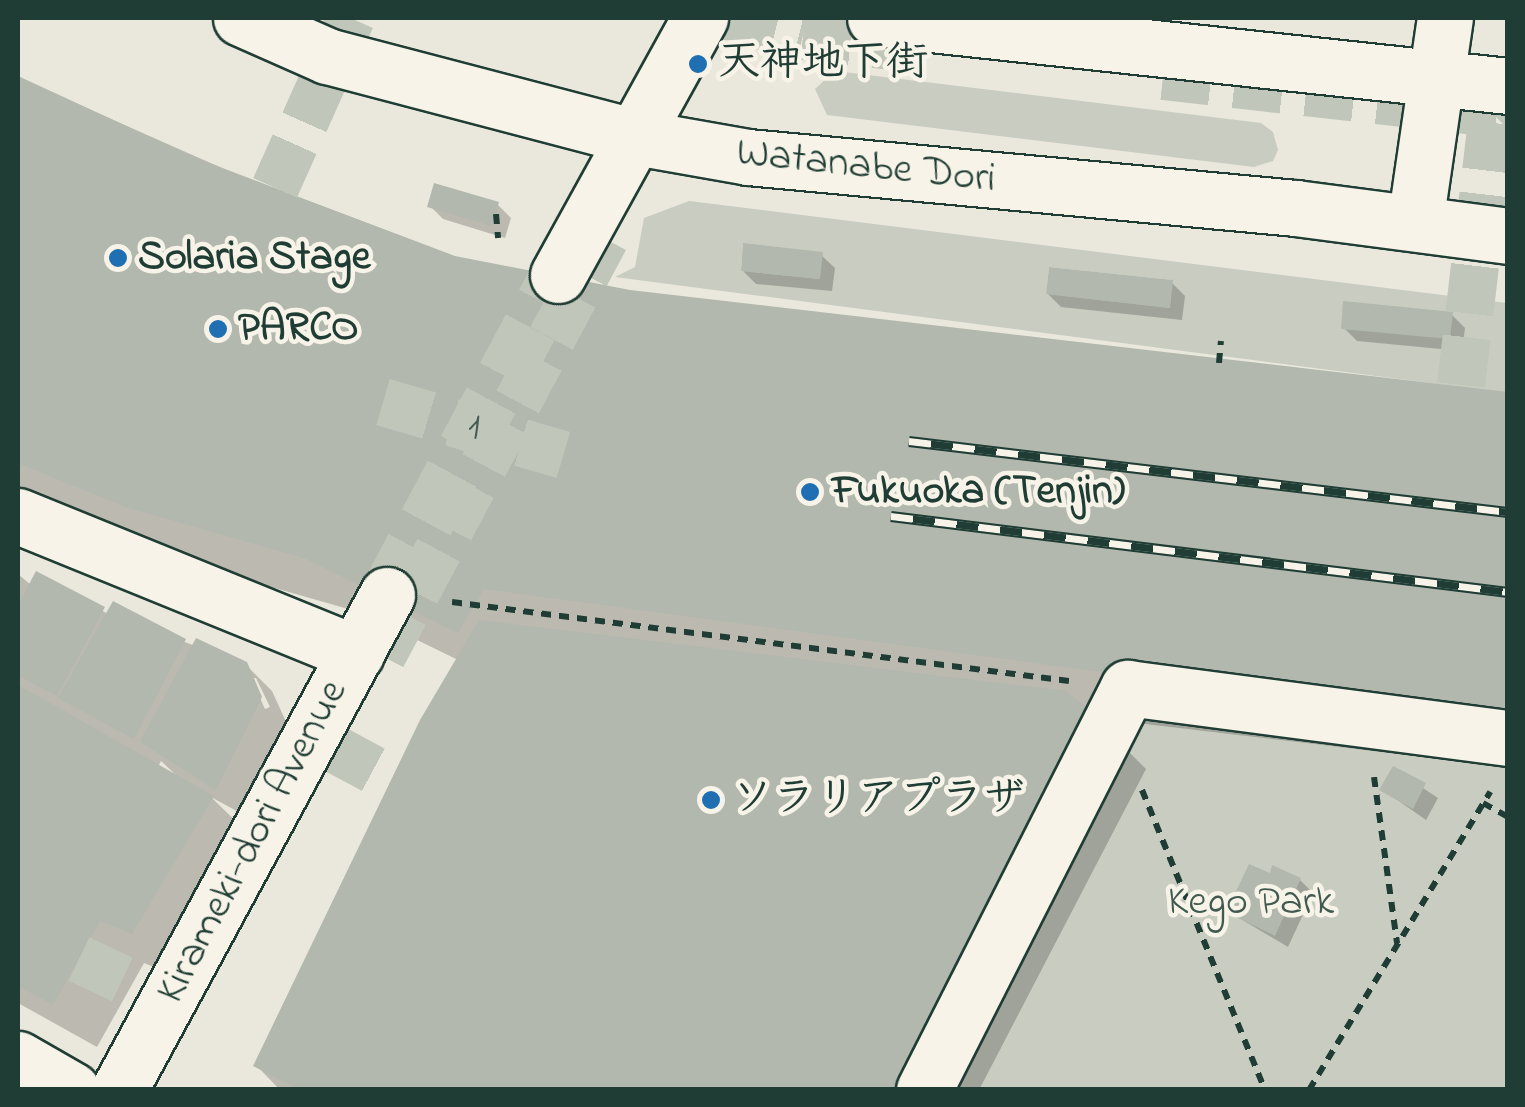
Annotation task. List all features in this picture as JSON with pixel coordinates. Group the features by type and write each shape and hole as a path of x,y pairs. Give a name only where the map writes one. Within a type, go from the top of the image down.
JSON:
{"street":[{"name":"Watanabe Dori","path":"241,18 326,56 635,137 748,158 1414,223 1508,236"},
{"path":"558,275 700,18"},
{"path":"875,18 1508,86"},
{"path":"1414,223 1439,78 1445,18"},
{"path":"18,516 356,653"},
{"name":"Kirameki-dori Avenue","path":"119,1090 387,596"},
{"path":"924,1090 1128,688 1366,721 1504,757"},
{"path":"18,1059 72,1090"}],"path":[{"path":"496,214 498,238"},
{"path":"1218,363 1221,341"},
{"path":"452,602 1128,688"},
{"path":"1366,721 1397,944"},
{"path":"1309,1090 1483,803 1504,757"},
{"path":"1137,778 1265,1090"},
{"path":"1483,803 1508,817"}],"green space":[{"path":"835,71 1261,123 1273,132 1278,150 1273,161 1254,167 827,115 815,89"},
{"path":"689,201 1507,303 1507,393 615,277 635,267 644,218","holes":["743,244 819,279 741,271","1049,267 1172,280 1170,308 1046,294"]},
{"name":"Kego Park","path":"1137,698 1507,749 1507,1089 941,1090"}],"building":[{"path":"18,76 196,158 455,256 630,290 1508,392 1508,717 1183,683 484,589 458,633 304,558 126,507 18,463"},
{"path":"434,183 499,202 492,226 427,207"},
{"path":"743,243 823,252 820,279 741,271"},
{"path":"1049,267 1173,280 1170,308 1046,294"},
{"path":"1343,301 1453,312 1450,339 1341,329"},
{"path":"36,571 105,607 57,696 18,675 18,605"},
{"path":"113,601 186,639 134,739 58,698"},
{"name":"ソラリアプラザ","path":"479,620 1066,691 1090,710 894,1090 300,1090 253,1066 420,720"},
{"path":"196,638 247,662 262,697 216,790 140,742"},
{"path":"18,685 214,796 132,934 100,921 53,1005 18,986"},
{"path":"1393,766 1426,783 1413,809 1379,790"},
{"path":"1249,864 1270,873 1272,865 1301,878 1275,936 1226,912"}],"tunnel":[{"path":"275,188 351,18"},
{"path":"729,18 803,36 928,50"},
{"path":"1163,76 1508,115"},
{"path":"1461,385 1493,114 1508,99"},
{"path":"382,656 605,239"},
{"path":"387,595 558,275"},
{"path":"383,402 563,455"},
{"path":"331,747 385,776"},
{"path":"79,959 185,1009"}],"railway":[{"path":"909,441 1508,512"},
{"path":"891,516 1508,592"}],"place":[{"name":"天神地下街","path":"698,64"},
{"name":"Solaria Stage","path":"118,258"},
{"name":"PARCO","path":"218,329"},
{"name":"Fukuoka (Tenjin)","path":"810,492"},
{"name":"ソラリアプラザ","path":"711,800"}]}
